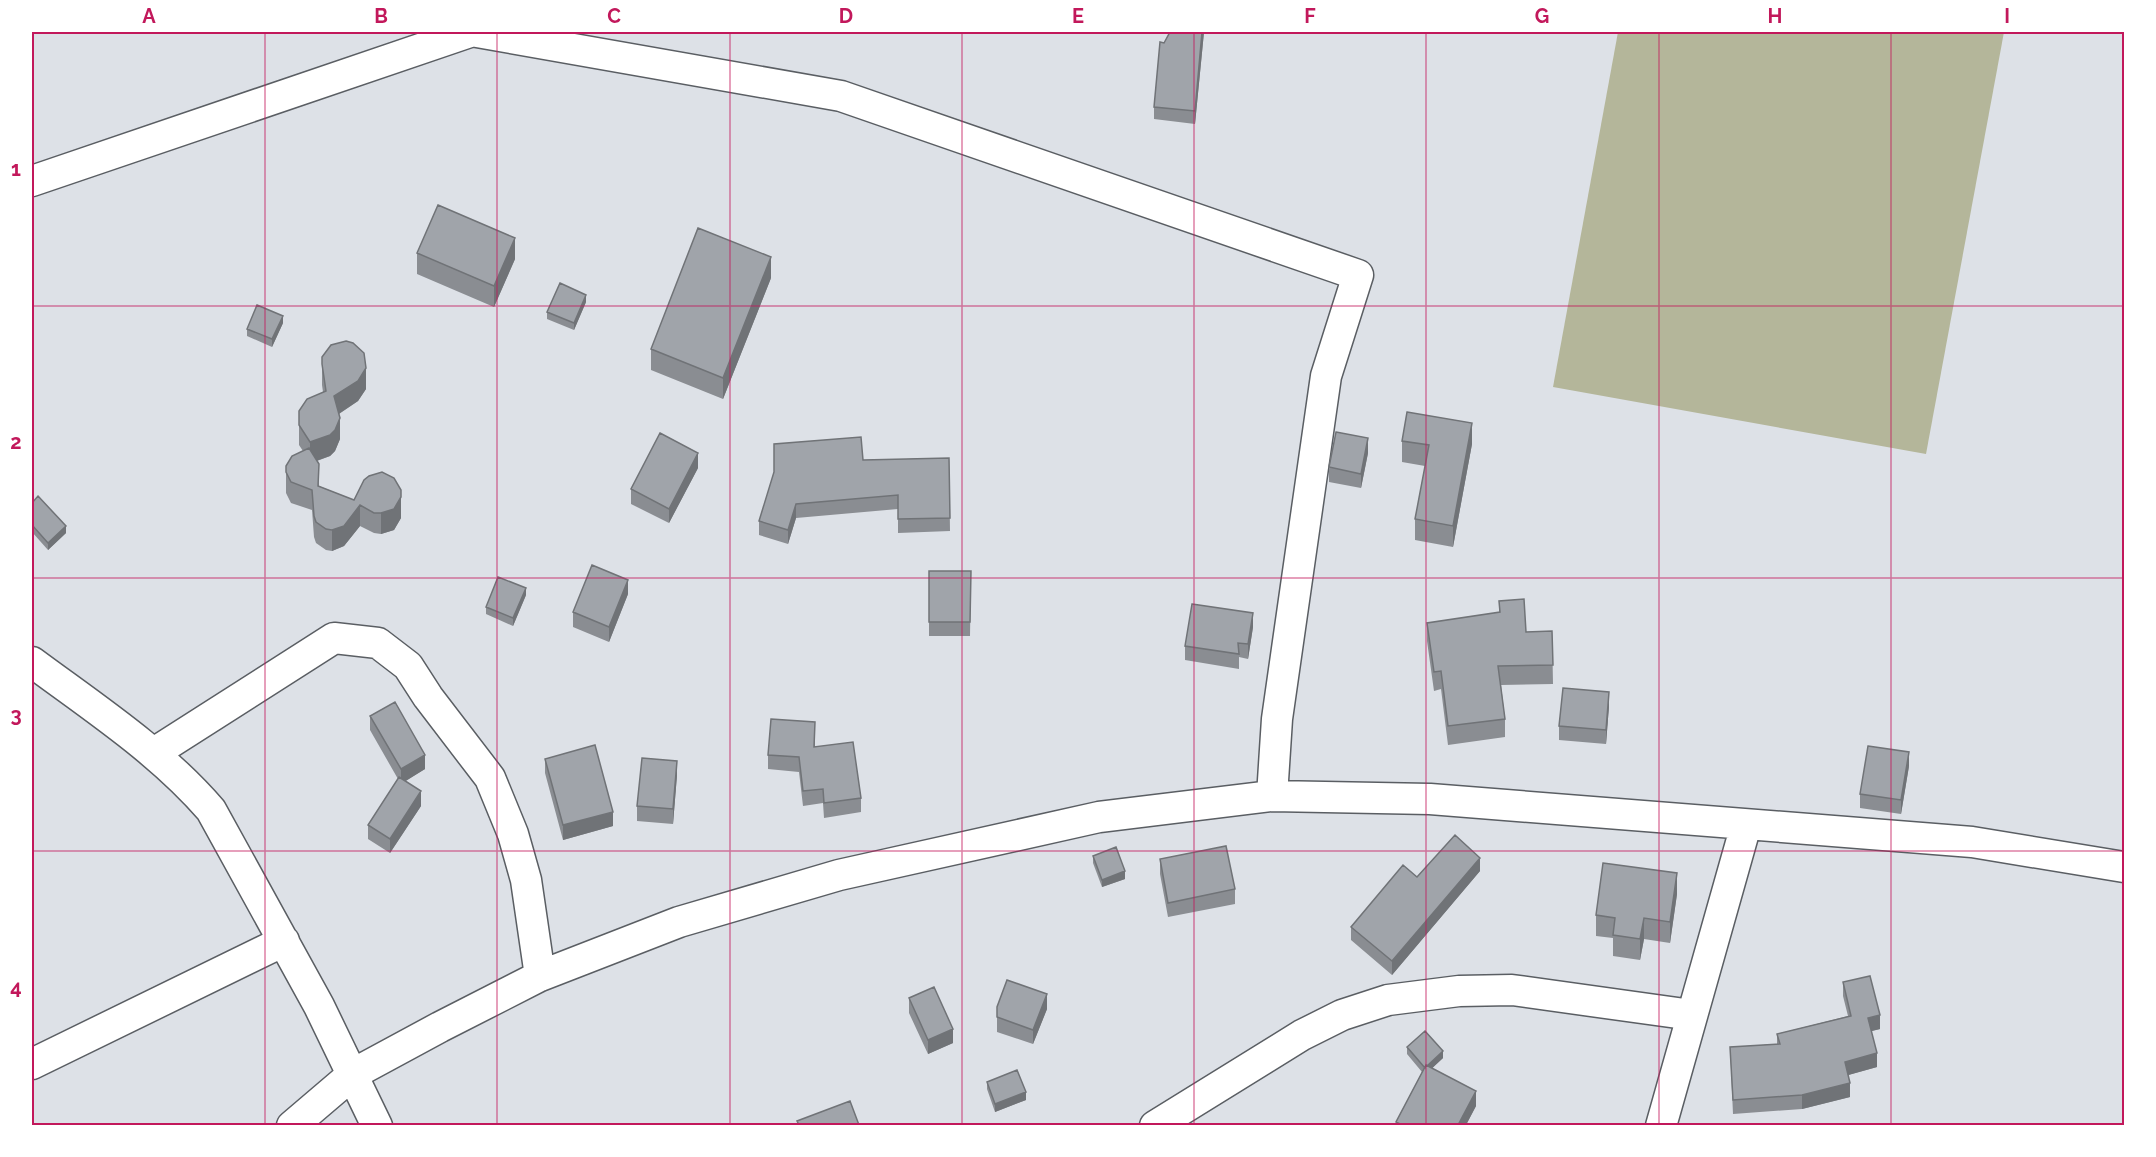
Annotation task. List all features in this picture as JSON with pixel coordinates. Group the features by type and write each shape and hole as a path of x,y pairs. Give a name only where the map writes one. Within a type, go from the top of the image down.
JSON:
{"street":[{"path":"32,181 470,32"},
{"path":"477,32 842,96 1358,275 1326,376 1277,719 1272,796"},
{"path":"154,753 334,638 378,644 408,666 428,697 490,778 513,834 526,880 540,976"},
{"path":"32,662 154,753 189,784 211,810 284,941 377,1125"},
{"path":"292,1125 353,1074 540,976 679,922 839,875 1100,817 1272,796 1430,799 1972,842 2124,867"},
{"path":"1661,1125 1746,825"},
{"path":"32,1064 284,941"},
{"path":"1155,1125 1302,1035 1342,1015 1388,1000 1459,991 1512,990 1692,1015"}],"green space":[{"path":"1618,32 2004,32 1926,454 1553,387"}],"building":[{"path":"1170,32 1202,32 1195,111 1154,107 1160,42 1164,43"},
{"path":"438,205 515,238 494,286 417,253"},
{"path":"698,228 771,257 723,378 651,349"},
{"path":"560,283 586,295 574,323 547,312"},
{"path":"257,305 283,316 272,339 247,329"},
{"path":"346,341 353,343 364,353 366,368 358,381 334,396 340,418 335,430 330,435 310,442 299,425 299,411 307,399 326,391 322,357 331,345"},
{"path":"1407,412 1472,423 1453,526 1415,519 1429,445 1402,441"},
{"path":"1336,432 1368,438 1361,474 1329,467"},
{"path":"660,433 698,453 669,509 631,489"},
{"path":"861,437 863,460 949,458 950,518 898,519 898,495 796,504 788,530 759,521 774,472 774,444"},
{"path":"309,448 319,464 318,486 354,500 364,480 382,472 394,478 401,490 401,497 394,509 374,513 360,505 344,526 332,530 316,522 312,490 291,482 286,472 286,466 292,456"},
{"path":"38,496 66,526 48,543 32,525 32,503"},
{"path":"592,565 628,580 609,627 573,612"},
{"path":"929,571 971,571 970,622 929,622"},
{"path":"498,577 526,588 513,618 486,607"},
{"path":"1524,599 1526,632 1552,631 1553,665 1498,666 1505,719 1448,726 1441,671 1434,672 1427,623 1500,612 1499,601"},
{"path":"1192,604 1253,613 1248,644 1238,643 1239,654 1185,646"},
{"path":"1563,688 1609,692 1606,730 1559,726"},
{"path":"395,702 425,755 401,769 370,716"},
{"path":"771,719 815,722 814,747 853,742 861,798 824,803 823,789 803,791 799,757 768,755"},
{"path":"595,745 613,812 563,825 545,759"},
{"path":"1868,746 1909,752 1901,800 1860,794"},
{"path":"642,758 677,761 673,809 637,806"},
{"path":"399,777 421,791 390,839 368,825"},
{"path":"1455,835 1480,858 1392,961 1351,927 1403,865 1417,877"},
{"path":"1226,846 1235,889 1168,903 1160,859"},
{"path":"1116,847 1125,871 1102,880 1093,856"},
{"path":"1603,863 1677,873 1670,922 1644,918 1640,939 1613,935 1615,918 1596,915"},
{"path":"1870,976 1880,1015 1868,1018 1877,1053 1845,1062 1850,1083 1802,1095 1733,1100 1730,1047 1780,1044 1777,1034 1851,1016 1843,982"},
{"path":"1007,980 1047,994 1033,1030 997,1017 997,1007"},
{"path":"934,987 953,1029 928,1040 909,998"},
{"path":"1425,1031 1443,1051 1425,1068 1407,1047"},
{"path":"1426,1065 1476,1091 1458,1125 1402,1125 1396,1122"},
{"path":"1017,1070 1026,1092 995,1104 987,1082"},
{"path":"850,1101 859,1125 799,1125 797,1121"}]}
